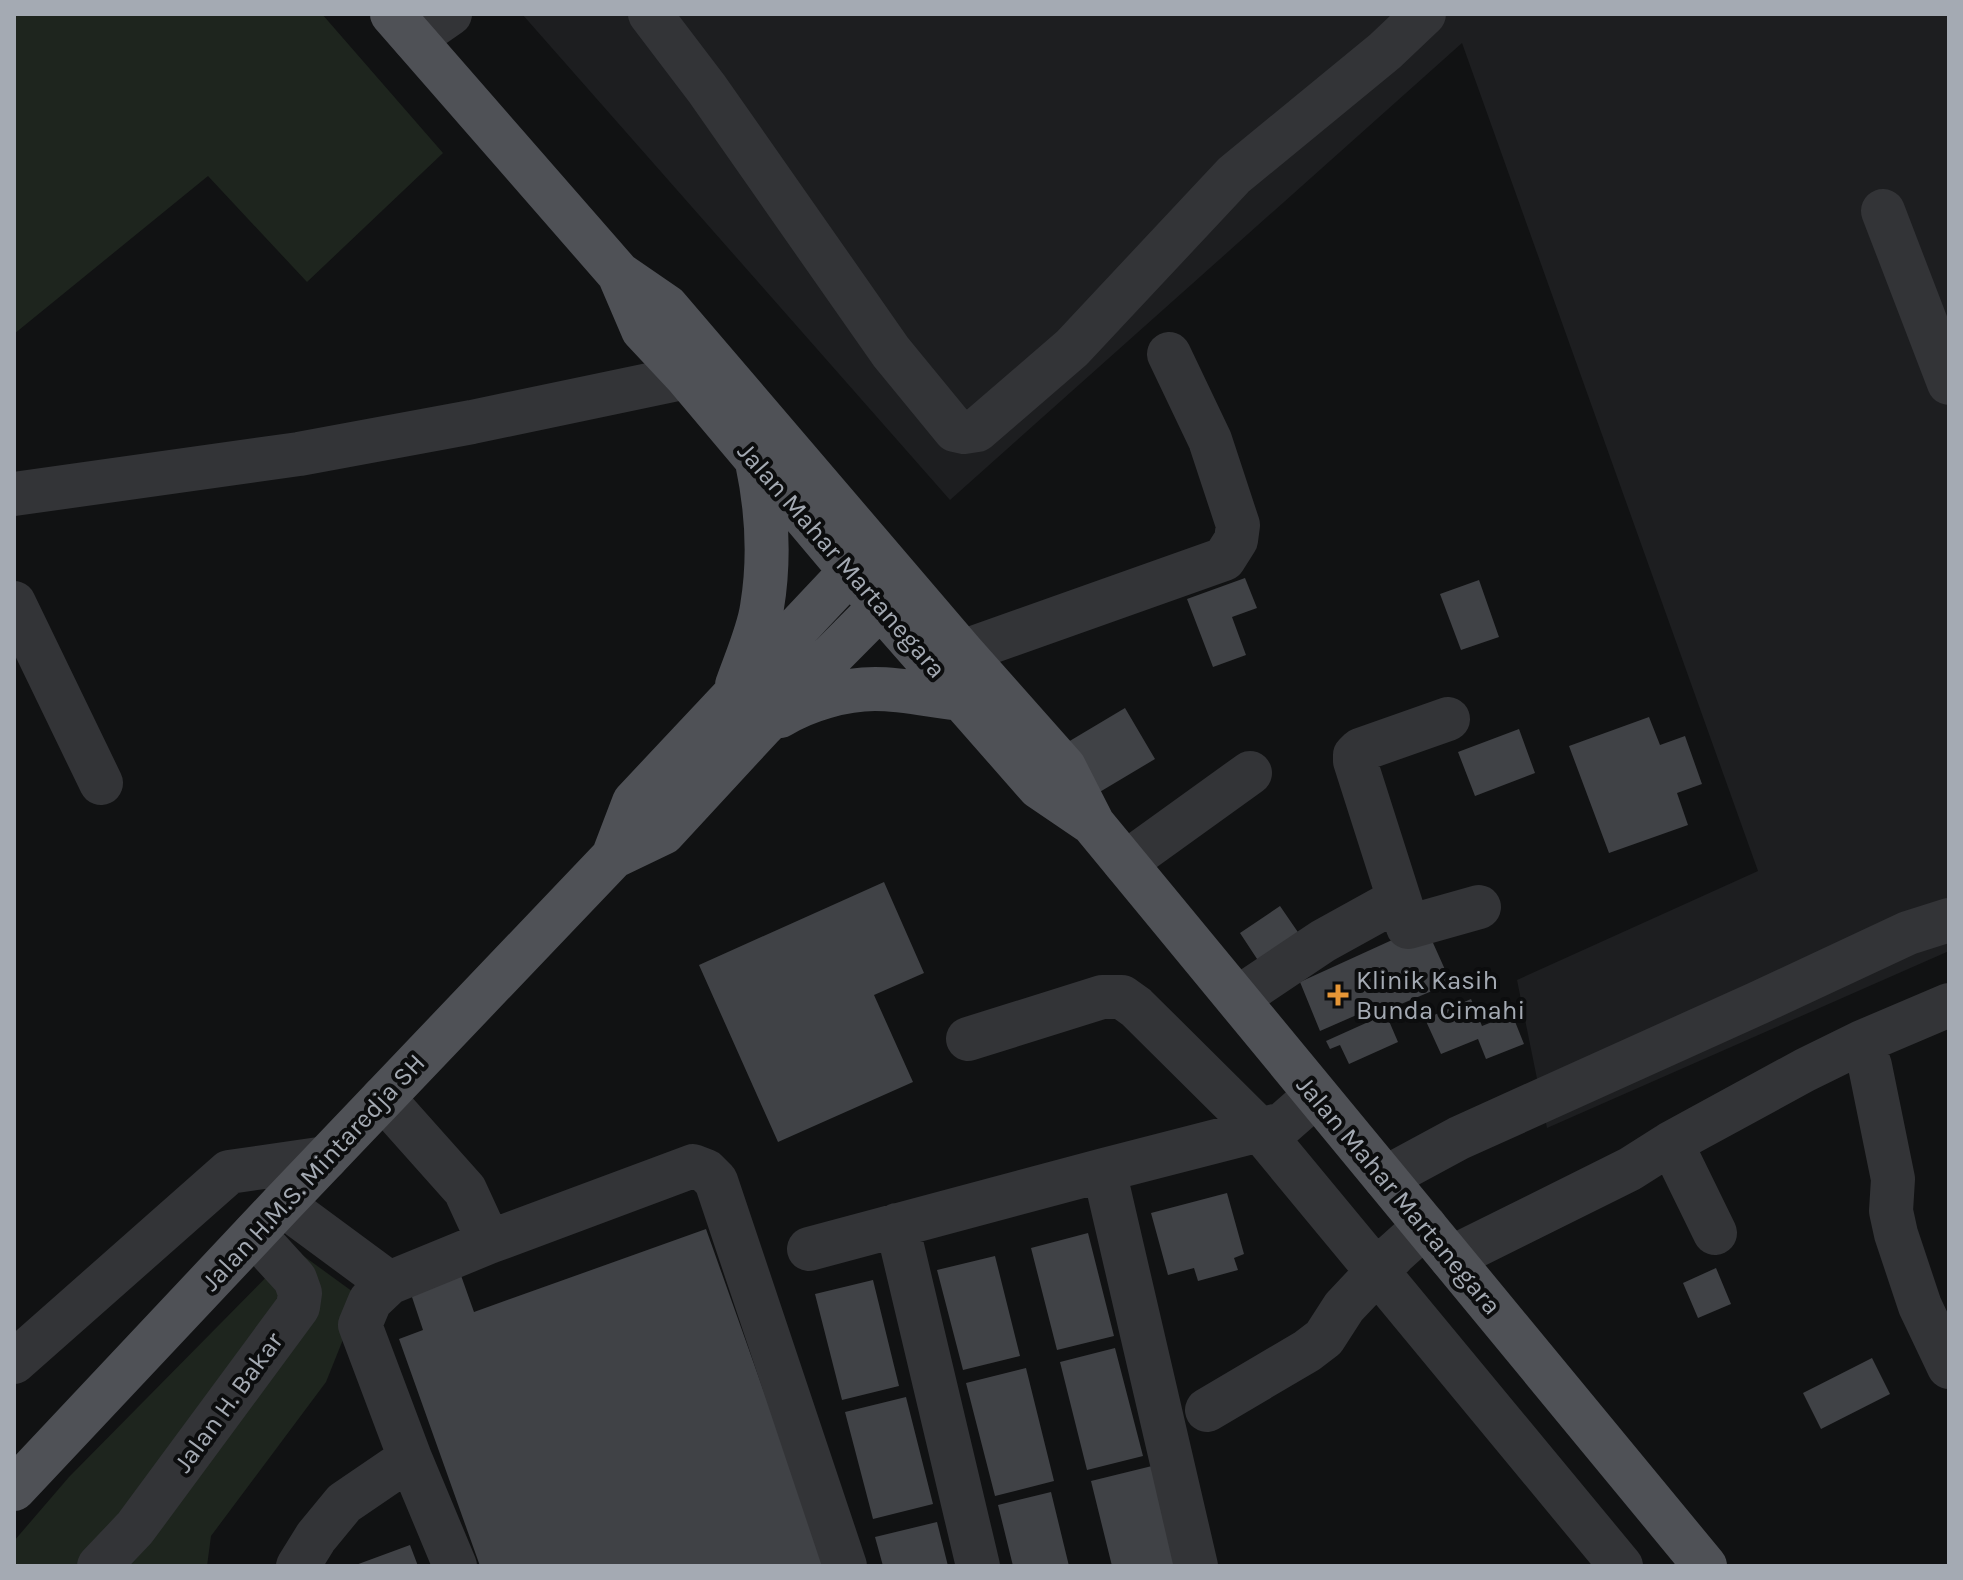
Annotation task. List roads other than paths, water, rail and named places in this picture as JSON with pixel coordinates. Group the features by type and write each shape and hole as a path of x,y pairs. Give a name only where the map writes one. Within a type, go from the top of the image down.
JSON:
{"main road":[{"name":"Jalan Mahar Martanegara","path":"403,27 619,274 667,307 892,595 962,699 1039,787 1093,824"},
{"name":"Jalan Mahar Martanegara","path":"619,274 643,330 687,377 757,462 862,560"},
{"path":"757,462 763,491 766,543 762,609 747,713 785,713 812,701 873,689 962,699"},
{"name":"Jalan H.M.S. Mintaredja SH","path":"14,1489 613,857 663,833 747,713 862,560"},
{"name":"Jalan Mahar Martanegara","path":"892,595 962,652 1064,767 1093,824 1705,1566"},
{"name":"Jalan H.M.S. Mintaredja SH","path":"747,713 892,595"}],"street":[{"path":"403,27 450,14"},
{"path":"650,14 707,89 891,352 955,430 964,432 977,430 1072,348 1234,175 1385,51 1424,14"},
{"path":"1883,211 1949,383"},
{"path":"962,652 1224,559 1231,549 1238,525 1210,440 1169,354"},
{"path":"14,494 299,454 687,377"},
{"path":"14,603 101,783"},
{"path":"1448,719 1360,750 1355,755 1355,761 1408,927 1479,907"},
{"path":"1125,863 1250,773"},
{"path":"1238,998 1323,941 1399,899"},
{"path":"1385,1178 1459,1138 1908,933 1949,920"},
{"path":"968,1039 1102,997 1122,997 1136,1007 1261,1131 1621,1566"},
{"path":"1207,1410 1324,1338 1344,1307 1377,1271 1438,1242 1630,1169 1671,1143 1805,1070 1949,1005"},
{"path":"1862,1042 1870,1066 1893,1179 1891,1211 1896,1234 1920,1306 1949,1367"},
{"path":"809,1249 1261,1131 1283,1124 1316,1095"},
{"path":"383,1098 465,1190 489,1242"},
{"path":"1671,1143 1715,1233"},
{"path":"14,1362 229,1172 326,1158"},
{"path":"455,1566 360,1325 370,1301 389,1283 693,1166 706,1171 716,1181 845,1566"},
{"path":"1104,1170 1196,1566"},
{"path":"268,1219 389,1283"},
{"name":"Jalan H. Bakar","path":"99,1566 135,1528 298,1307 300,1293 268,1219"},
{"path":"897,1225 978,1566"},
{"path":"298,1566 316,1537 344,1503 410,1458"}],"place":[{"name":"Klinik Kasih Bunda Cimahi","path":"1338,995"}]}
